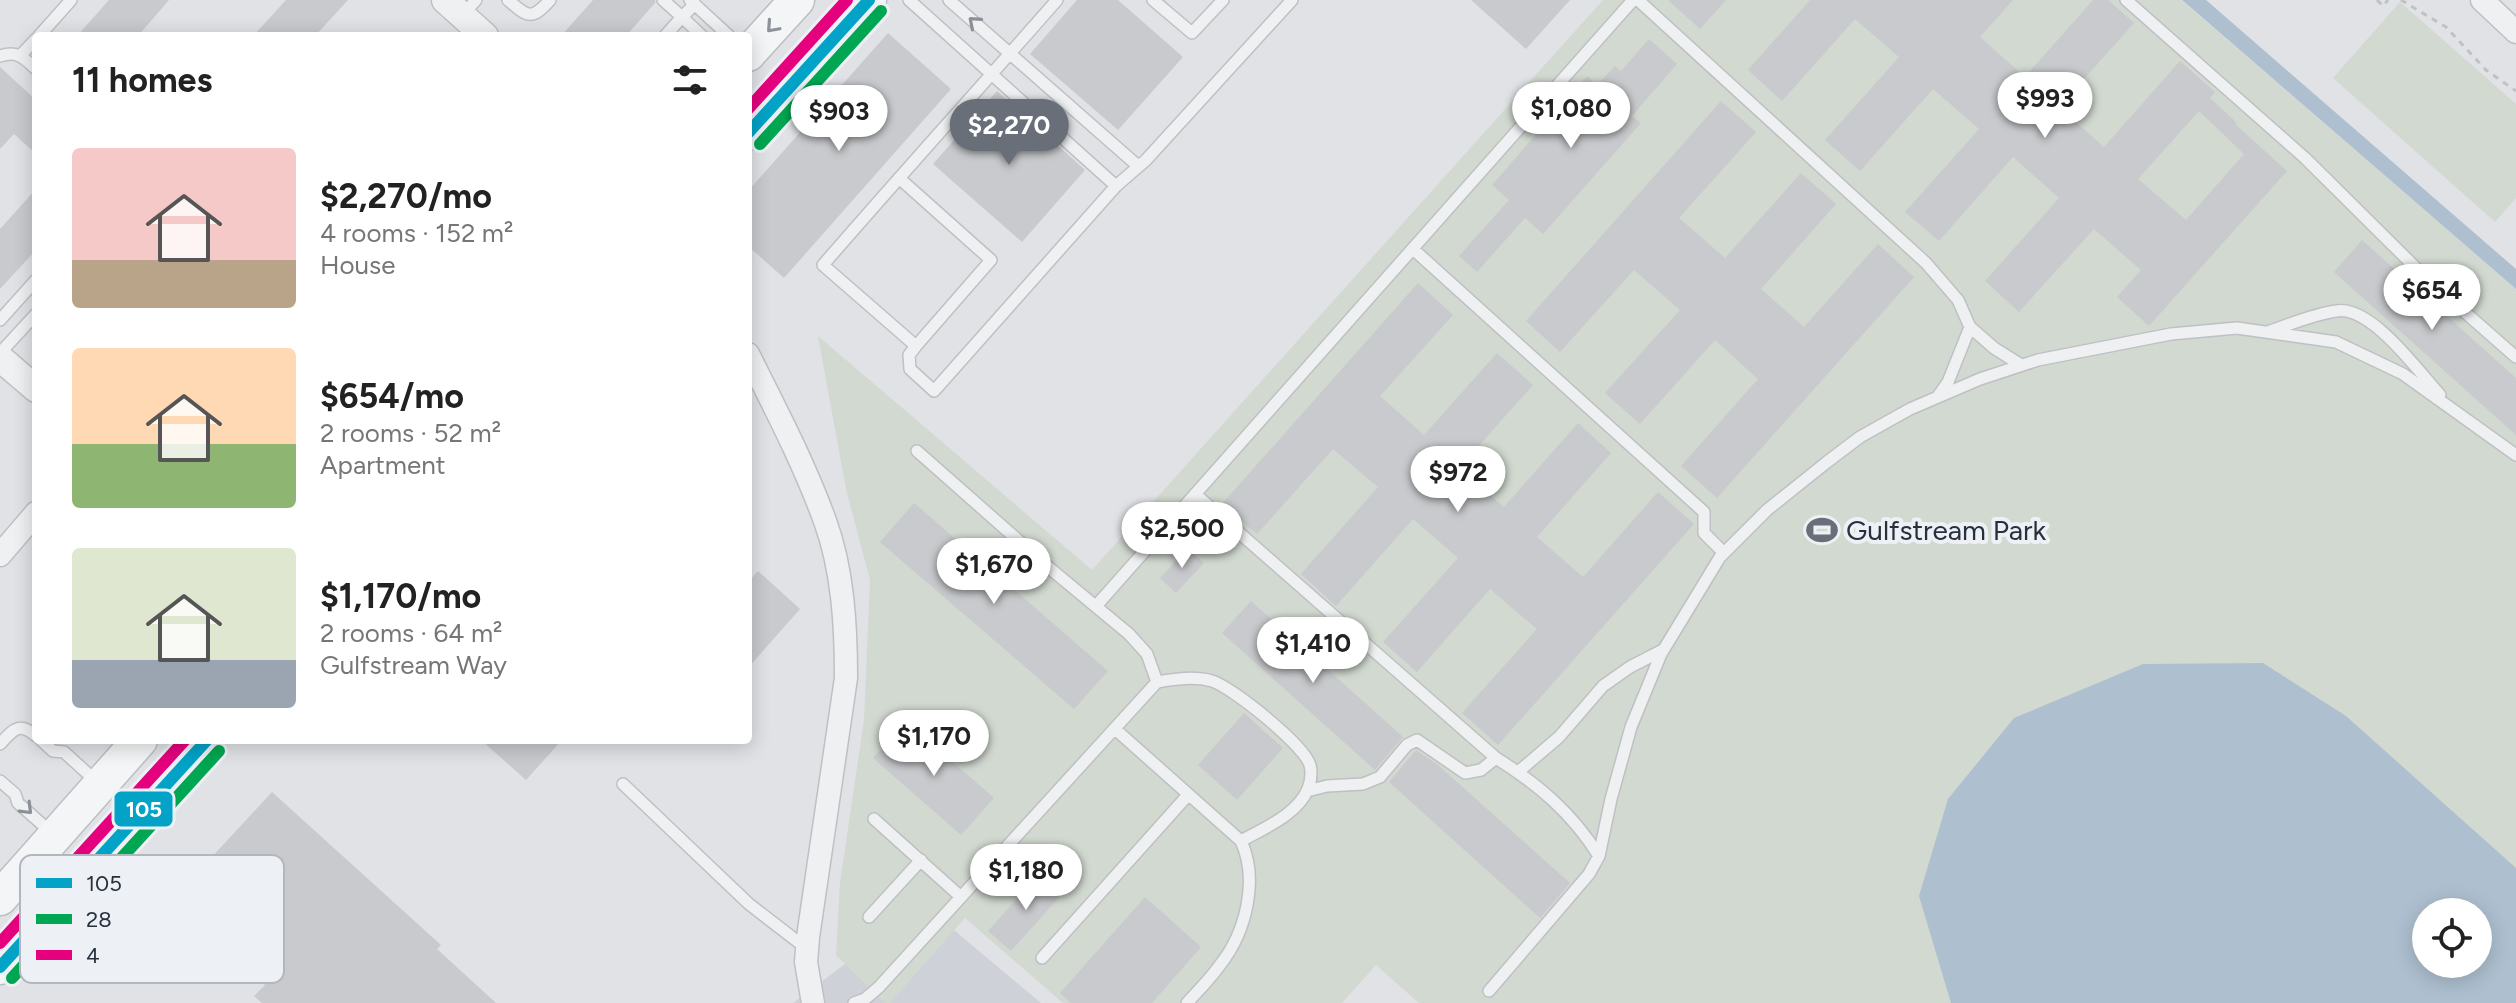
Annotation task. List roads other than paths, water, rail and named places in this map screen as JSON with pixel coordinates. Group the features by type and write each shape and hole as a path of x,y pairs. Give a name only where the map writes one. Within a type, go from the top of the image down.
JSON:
{"main road":[{"path":"752,50 797,0"},
{"path":"752,129 869,0"},
{"path":"37,855 137,744"},
{"path":"102,855 203,744"},
{"path":"2,891 20,872"},
{"path":"0,967 20,945"}],"street":[{"path":"2491,3 2499,18 2516,32"},
{"path":"461,5 482,32"},
{"path":"0,355 32,385"},
{"path":"752,362 796,450 826,522 837,567 846,638 846,678 807,948 807,974 813,1003"},
{"path":"0,555 32,518"}],"lane":[{"path":"42,32 71,0"},
{"path":"508,0 531,16 550,0"},
{"path":"663,0 698,32"},
{"path":"909,0 1116,186"},
{"path":"949,0 1138,166"},
{"path":"916,346 823,265 1057,0"},
{"path":"1153,0 1192,33 1223,0"},
{"path":"899,178 991,260 909,355 910,369 934,391 1116,186 1292,0"},
{"path":"1096,606 1636,0 1926,263 1958,300 1970,327 1994,348 2021,365"},
{"path":"2126,0 2305,158 2426,278 2516,357"},
{"path":"669,32 693,2 725,32"},
{"path":"21,55 32,43"},
{"path":"0,56 10,53 21,55 32,65"},
{"path":"1413,249 1704,512 1704,533 1724,553"},
{"path":"0,320 32,284"},
{"path":"2265,332 2339,310 2359,315 2387,335 2451,407"},
{"path":"0,355 32,319"},
{"path":"1938,397 1948,382 1970,327"},
{"path":"1489,991 1589,874 1599,856 1631,727 1664,650 1724,553 1767,510 1860,437 1910,409 1980,379 2065,354 2171,334 2237,328 2336,342 2403,374 2516,455"},
{"path":"917,451 1129,634 1147,654 1157,682"},
{"path":"1195,494 1496,758 1530,779 1581,828 1599,856"},
{"path":"1518,772 1559,737 1603,686 1630,667 1664,650"},
{"path":"854,1003 865,999 879,987 1157,682 1184,678 1212,681 1236,693 1301,749 1310,764 1311,778 1298,806 1241,841"},
{"path":"0,744 19,728 27,728 32,732"},
{"path":"1115,729 1241,841 1248,856 1250,875 1247,903 1238,934 1222,964 1187,1003"},
{"path":"1307,791 1327,786 1363,784 1380,777 1407,745 1417,740 1465,773 1481,770 1496,758"},
{"path":"45,744 53,751 64,752 101,785"},
{"path":"0,781 15,794 18,803 55,836"},
{"path":"623,784 749,904 807,948"},
{"path":"1042,958 1188,795"},
{"path":"874,819 961,897"},
{"path":"869,917 921,860"}],"water":[{"path":"2182,0 2206,0 2516,269 2516,289"},
{"path":"2263,663 2346,716 2516,868 2516,1003 1951,1003 1919,896 1948,799 2014,718 2143,664"}],"place":[{"name":"Gulfstream Park","path":"1822,530"}]}
